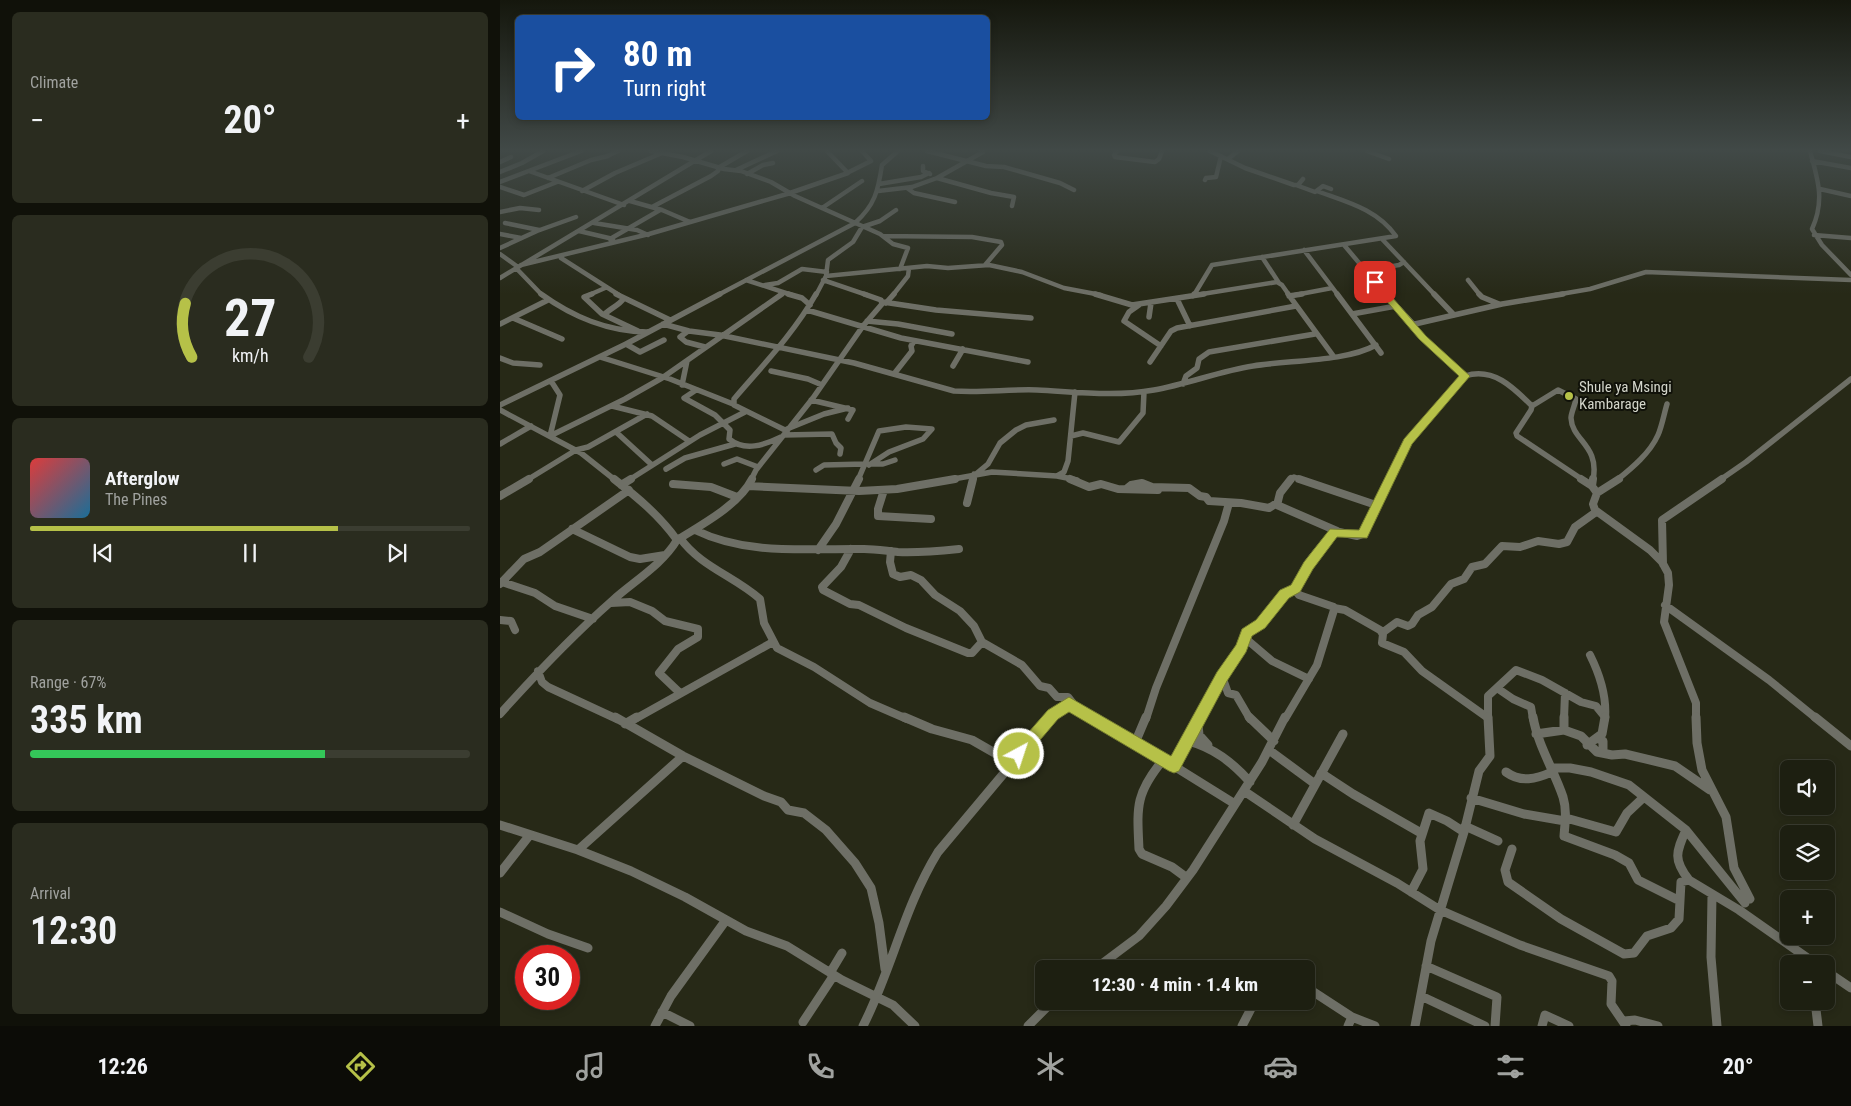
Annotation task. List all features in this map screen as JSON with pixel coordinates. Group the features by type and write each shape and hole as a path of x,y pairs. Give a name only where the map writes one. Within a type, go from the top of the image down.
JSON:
{"street":[{"path":"606,199 624,205"},
{"path":"500,278 633,199"},
{"path":"652,207 668,199"},
{"path":"518,267 561,258 774,199"},
{"path":"802,199 883,236 893,244 908,248 900,269"},
{"path":"822,208 836,199"},
{"path":"500,405 626,344 854,224 867,212 874,199"},
{"path":"941,199 955,202"},
{"path":"1012,206 1013,199"},
{"path":"1193,296 1210,266 1382,239 1396,235 1379,216 1337,199"},
{"path":"1819,199 1817,219 1812,228 1814,235 1851,275"},
{"path":"630,201 652,207 690,222"},
{"path":"500,212 520,208 539,210"},
{"path":"610,239 660,210"},
{"path":"862,227 877,224 888,218 896,210"},
{"path":"500,248 539,230 576,217"},
{"path":"505,223 539,230"},
{"path":"593,223 627,228 648,234"},
{"path":"733,404 738,394 778,349 809,308 825,276 828,261 841,253 858,237 862,227"},
{"path":"579,231 620,242"},
{"path":"500,234 522,238"},
{"path":"1814,235 1851,238"},
{"path":"883,236 972,236 1001,242 1002,245 985,265"},
{"path":"1382,239 1454,315"},
{"path":"1344,245 1364,271 1414,325 1422,338 1465,376"},
{"path":"1304,250 1381,352"},
{"path":"500,254 518,267 536,291 548,300 581,318 618,331 650,331"},
{"path":"561,258 605,288 670,320"},
{"path":"1262,258 1334,357"},
{"path":"1364,271 1399,265 1404,262"},
{"path":"825,276 854,275 880,269 930,266 950,268 985,265 1022,272 1064,288 1102,295 1130,305 1177,299 1270,282 1279,283"},
{"path":"500,714 538,671 593,618 665,555 678,539 718,514 748,486 758,467 811,400 865,324 909,275 909,268"},
{"path":"762,285 778,283 802,269 825,276 842,285 872,295 884,302 936,310 1030,318"},
{"path":"1414,325 1502,304 1590,289 1646,272 1851,280"},
{"path":"842,285 854,275"},
{"path":"746,280 803,299 809,308 865,324 914,341 1028,362"},
{"path":"1468,280 1471,286 1486,299 1502,304"},
{"path":"605,288 584,297 604,314 640,332"},
{"path":"1290,296 1332,288"},
{"path":"550,436 662,378 720,335 783,293"},
{"path":"604,314 609,309 622,303 624,298"},
{"path":"1177,299 1190,326"},
{"path":"500,324 548,300"},
{"path":"1149,317 1151,303"},
{"path":"1139,304 1129,312 1124,321 1161,346"},
{"path":"1150,362 1174,329 1296,306"},
{"path":"1352,314 1396,306"},
{"path":"513,318 562,339"},
{"path":"663,324 688,331 720,335 838,361 956,391 972,393 996,390 1038,390 1105,394 1144,392 1247,367 1334,357 1368,349 1376,345"},
{"path":"865,324 907,326 952,334"},
{"path":"688,331 680,337 686,342 705,346"},
{"path":"1183,384 1186,376 1197,368 1198,359 1209,352 1316,334"},
{"path":"626,344 640,352 664,340"},
{"path":"894,374 912,351 911,346 914,341"},
{"path":"953,366 963,349"},
{"path":"600,357 719,397 785,433 832,434 836,443 841,448 840,454"},
{"path":"500,358 508,362 540,365"},
{"path":"682,385 684,366 688,358"},
{"path":"771,371 808,379 822,385"},
{"path":"1277,503 1279,506 1337,531 1357,536 1363,534 1408,442 1465,376 1482,372 1493,374 1532,406"},
{"path":"1506,772 1513,778 1520,780 1540,778 1552,770 1572,769 1619,780 1629,785 1686,830 1748,901 1734,868 1726,817 1710,790 1700,764 1697,743 1696,703 1664,622 1669,579 1664,565 1660,533 1662,520 1746,462 1851,379"},
{"path":"550,436 555,422 555,406 560,395 551,380"},
{"path":"696,390 684,398 712,412 724,423 730,430 730,441 735,444 754,447 785,433 815,416 833,410 848,408"},
{"path":"1532,406 1558,390 1575,398 1571,419 1591,451 1595,468 1592,486"},
{"path":"1057,476 1065,469 1071,436 1075,392"},
{"path":"1071,436 1074,434 1084,434 1119,442 1143,413 1144,392"},
{"path":"811,400 854,411 848,419"},
{"path":"1664,565 1650,550 1596,512 1593,504 1597,493 1608,488 1640,460 1657,439 1668,404"},
{"path":"611,406 647,414 689,442"},
{"path":"1532,406 1531,413 1520,425 1516,433 1517,436 1592,486 1597,493"},
{"path":"500,410 576,450 629,490 656,514 678,539 707,566 744,586 760,599 764,623 777,648 814,667 870,703 932,729 972,740 1012,763"},
{"path":"621,485 689,442 745,412"},
{"path":"500,496 576,450 588,447 647,414"},
{"path":"967,503 975,474 988,464 1000,443 1010,437 1016,430 1026,425 1054,420"},
{"path":"500,444 531,426"},
{"path":"818,550 836,524 866,465 879,431 906,427 932,429 922,439 889,452 866,465"},
{"path":"616,432 652,465"},
{"path":"666,469 685,458 735,444"},
{"path":"724,464 735,459 758,467"},
{"path":"816,470 824,465 866,465 895,460"},
{"path":"748,486 852,491 884,490 992,472 1057,476 1078,480 1089,486 1103,484 1126,489 1132,484 1148,484 1152,487 1188,488 1196,491 1200,496 1206,497 1207,500 1269,508 1277,503 1289,480 1294,477 1376,505"},
{"path":"673,484 713,487 737,497"},
{"path":"593,618 560,608 535,593 501,583 524,559 540,552 629,490"},
{"path":"884,490 883,500 878,509 878,516 931,519"},
{"path":"1135,743 1224,521 1229,502"},
{"path":"1382,633 1396,622 1408,626 1412,624 1418,615 1432,606 1446,588 1464,579 1472,567 1485,564 1502,546 1520,547 1538,541 1562,543 1570,538 1575,527 1596,512"},
{"path":"572,529 630,558 640,559 665,555"},
{"path":"695,530 706,537 741,545 792,550 929,552 958,549"},
{"path":"1174,766 1222,676 1241,648 1248,631 1260,624 1284,594 1295,588 1319,550 1337,531"},
{"path":"851,550 840,566 824,583 823,590 886,620 895,621 906,628 968,653 972,653 982,642"},
{"path":"891,551 890,562 893,574 898,577 915,576 921,580 934,595 960,611 974,626 982,642 1022,665 1024,671 1036,679 1043,688 1048,688 1058,697 1068,697 1076,706 1236,804"},
{"path":"1295,588 1299,594 1334,608 1342,608 1357,616 1382,633 1384,636 1381,640 1382,643 1404,652 1422,671 1488,718"},
{"path":"610,603 630,602 652,611 665,621 698,629 698,637 678,649 659,673 680,693"},
{"path":"1666,605 1769,680 1851,746"},
{"path":"1107,960 1139,936 1166,906 1188,878 1244,792 1317,665 1324,648 1334,608"},
{"path":"500,620 511,621 515,630"},
{"path":"1245,638 1272,660 1309,679"},
{"path":"625,724 773,642"},
{"path":"1587,744 1602,734 1605,717 1605,696 1596,667 1590,655"},
{"path":"1415,1026 1426,966 1440,910 1479,772 1490,756 1488,696 1515,670 1542,680 1581,702 1596,706 1605,717"},
{"path":"538,671 546,686 612,715 683,756 764,796 781,802 788,810 804,813 826,830 855,863 873,892 885,971"},
{"path":"1222,676 1228,693 1237,696 1250,719 1274,741"},
{"path":"1497,688 1513,699 1530,706 1536,734 1564,798 1566,819 1563,834 1566,838 1615,855 1629,863 1638,880 1680,901"},
{"path":"1564,730 1565,693"},
{"path":"863,1026 877,997 885,971 928,868 938,852 1053,714 1067,704 1076,706"},
{"path":"1198,722 1199,735 1210,747 1233,763 1250,782"},
{"path":"1536,734 1564,730 1581,736 1594,750 1603,753 1625,754 1675,766 1710,790"},
{"path":"1293,825 1343,734"},
{"path":"1597,738 1603,741 1603,753"},
{"path":"1188,741 1210,747"},
{"path":"1269,750 1315,784"},
{"path":"578,850 683,756"},
{"path":"1163,760 1146,782 1138,800 1139,849 1142,854 1172,867 1188,878"},
{"path":"1321,773 1368,803 1422,833"},
{"path":"1244,792 1293,825 1440,910 1520,945 1609,976 1612,981 1611,1004 1625,1023 1634,1020 1658,1026"},
{"path":"1472,798 1524,814 1566,819 1617,832 1627,813 1644,797"},
{"path":"1411,892 1423,869 1424,859 1419,845 1429,813 1464,829 1498,841"},
{"path":"500,825 529,836 578,850 640,876 754,934 787,946 832,974 893,1005 915,1026"},
{"path":"1686,830 1675,857 1679,868 1689,880 1739,910 1802,955"},
{"path":"500,872 529,836"},
{"path":"1512,849 1504,872 1508,882 1561,919 1624,954 1634,953 1651,933 1671,928 1679,919 1681,882 1689,880"},
{"path":"1712,895 1711,958 1717,1026"},
{"path":"500,912 548,934 588,948"},
{"path":"655,1026 676,989 726,920"},
{"path":"803,1022 842,954"},
{"path":"1426,966 1497,997 1495,1026"},
{"path":"1835,977 1851,988"},
{"path":"1315,994 1350,1021 1375,1026"},
{"path":"1420,996 1485,1026"},
{"path":"1028,1026 1045,1010"},
{"path":"1242,1026 1250,1010"},
{"path":"1816,1010 1818,1026"},
{"path":"662,1012 690,1026"},
{"path":"1542,1026 1545,1016 1569,1026"}],"place":[{"name":"Shule ya Msingi Kambarage","path":"1569,396"}],"route":[{"path":"1019,754 1053,714 1065,705 1072,704 1174,766 1222,676 1241,648 1246,632 1253,627 1259,626 1284,594 1295,588 1319,550 1334,532 1342,531 1357,536 1363,534 1408,442 1465,376 1422,338 1414,325 1375,282"}]}
